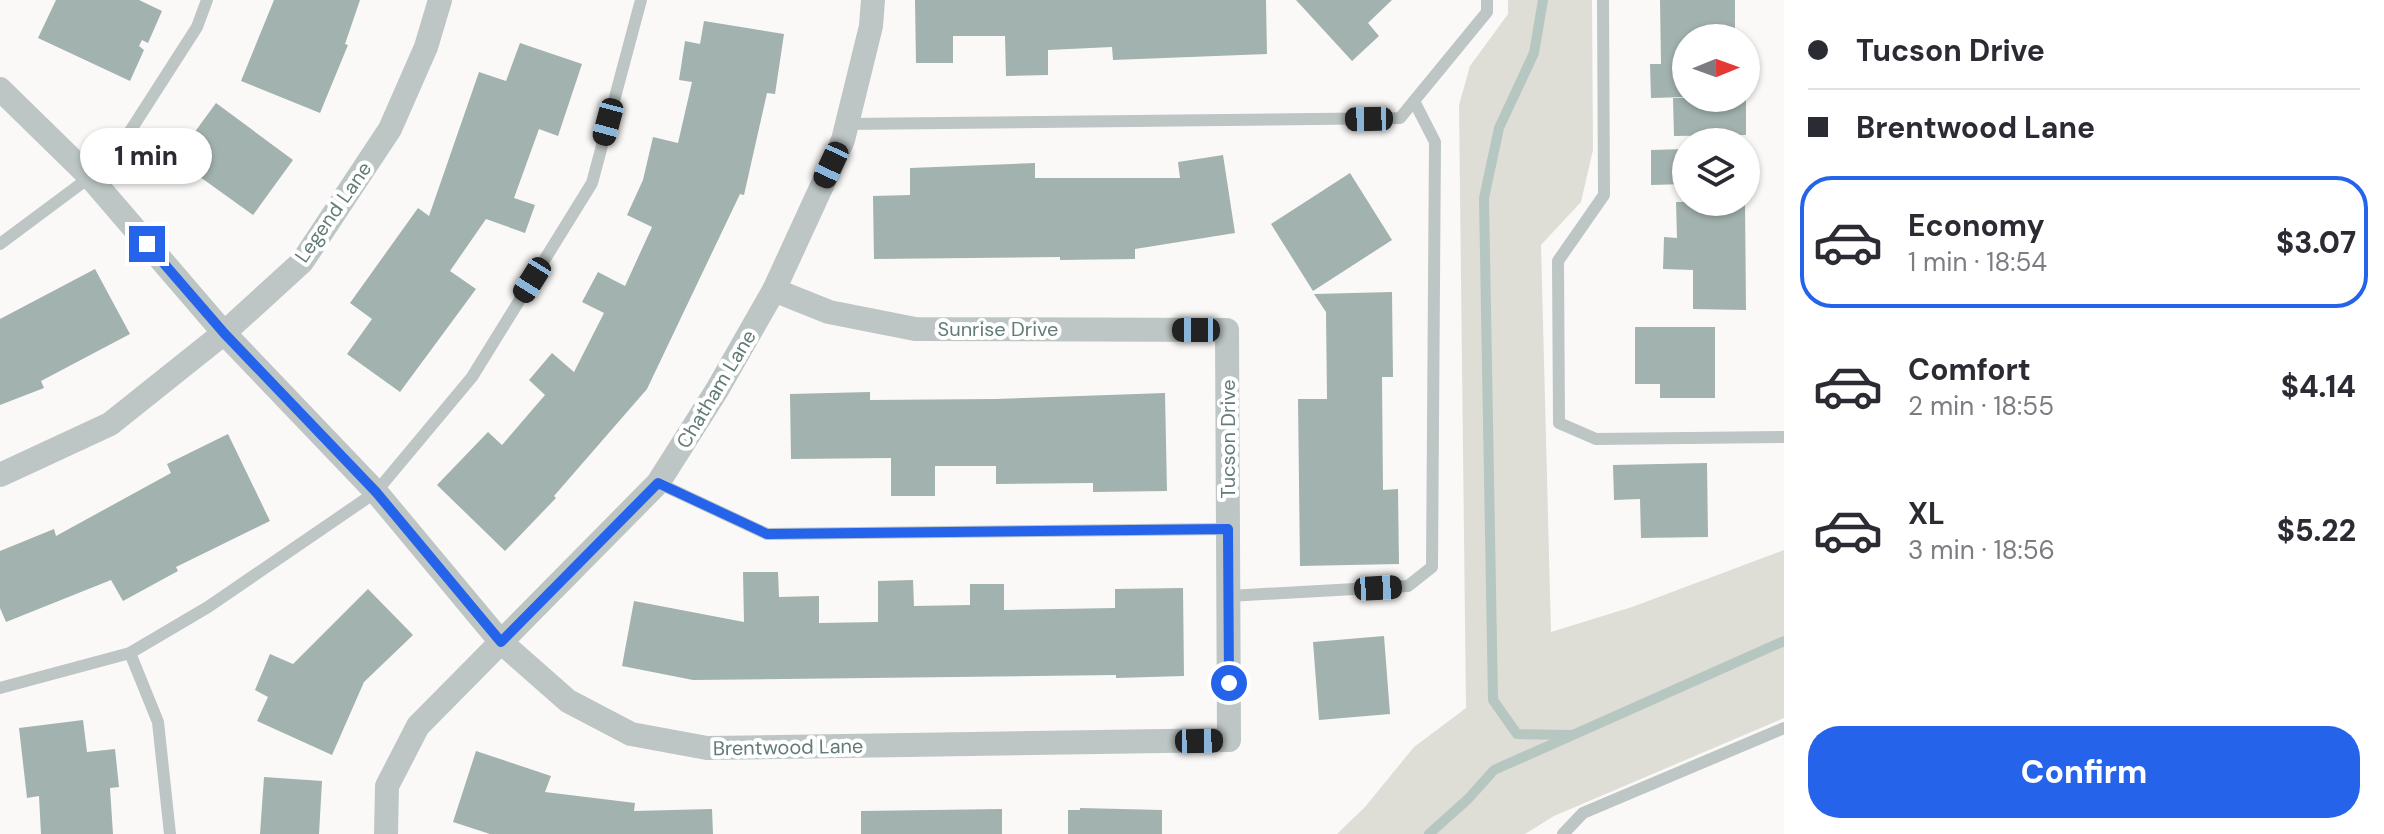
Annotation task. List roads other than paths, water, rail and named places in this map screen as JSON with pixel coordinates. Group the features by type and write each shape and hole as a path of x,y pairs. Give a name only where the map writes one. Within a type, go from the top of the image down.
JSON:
{"street":[{"name":"Legend Lane","path":"0,475 110,424 224,333 302,262 390,129 426,47 440,0"},
{"name":"Chatham Lane","path":"386,834 387,786 418,726 658,483 717,390 774,290 843,140 871,26 873,0"},
{"name":"Brentwood Lane","path":"0,89 90,177 224,333 376,492 501,642 568,701 631,734 707,748 1229,740"},
{"name":"Sunrise Drive","path":"774,290 829,312 915,329 1227,330"},
{"name":"Tucson Drive","path":"1227,330 1229,740"}],"lane":[{"path":"0,244 90,177 118,150 197,27 207,0"},
{"path":"0,688 130,653 208,607 376,492 472,377 592,183 641,0"},
{"path":"846,124 1400,118 1487,12 1487,0"},
{"path":"1603,0 1604,195 1558,261 1559,423 1596,439 1784,437"},
{"path":"1229,596 1408,586 1432,567 1435,142 1414,101"},
{"path":"658,483 767,534 1228,529"},
{"path":"130,653 158,722 170,834"},
{"path":"1563,834 1583,813 1784,728"}],"waterway":[{"path":"1543,0 1534,53 1499,128 1484,198 1493,700 1517,734 1572,735"},
{"path":"1429,834 1468,799 1494,770 1784,641"}]}
